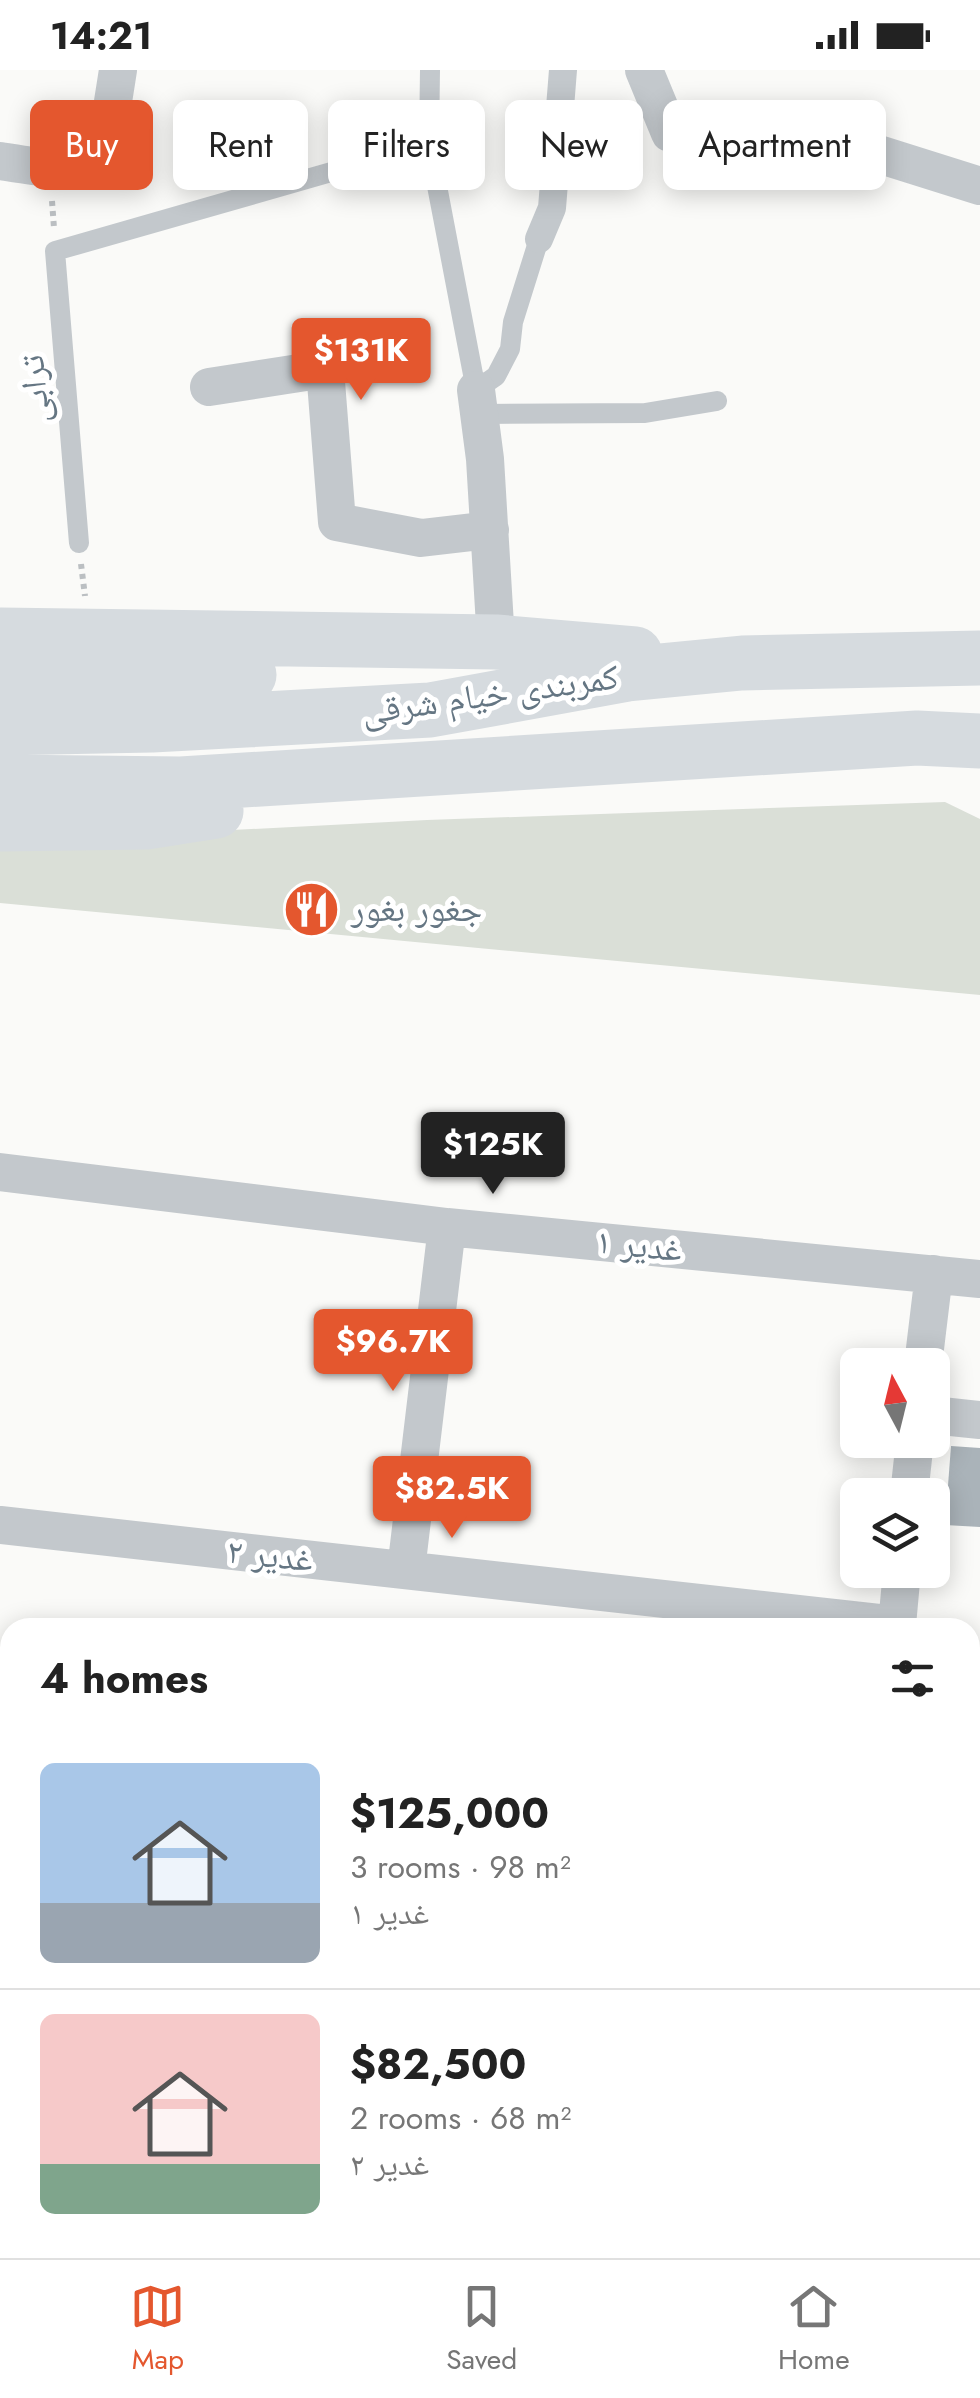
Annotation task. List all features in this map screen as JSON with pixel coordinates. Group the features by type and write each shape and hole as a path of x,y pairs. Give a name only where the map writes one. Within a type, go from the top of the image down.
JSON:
{"highway":[{"path":"0,635 496,642 742,663"},
{"name":"کمربندی خیام شرقی","path":"0,728 152,725 430,710 628,674 742,663 980,658"},
{"path":"0,681 742,663"},
{"path":"917,738 980,728"},
{"name":"کمربندی خیام شرقی","path":"0,782 180,784 917,738 980,740"},
{"path":"0,824 146,822 534,761"}],"street":[{"path":"113,100 118,70"},
{"path":"540,239 552,208 563,70"},
{"path":"644,70 670,133 764,148 875,153 980,186"},
{"path":"0,161 30,166"},
{"path":"208,387 325,368 337,522 421,538 490,530"},
{"path":"478,402 496,642"},
{"path":"917,738 980,764"},
{"name":"غدیر ۱","path":"1,1180 980,1279"},
{"path":"406,1570 447,1226"},
{"path":"925,1348 934,1274"},
{"path":"950,1417 980,1420"},
{"name":"غدیر ۲","path":"0,1525 827,1618"},
{"path":"898,1618 900,1588"}],"lane":[{"path":"430,70 430,100"},
{"path":"55,251 328,173"},
{"path":"439,190 478,402"},
{"path":"478,402 510,349 513,322 540,239"},
{"name":"ترابی","path":"55,251 79,542"},
{"path":"478,402 646,414 717,401"}],"path":[{"path":"51,190 55,251"}],"shaded area":[{"path":"945,802 980,819 980,995 0,903 0,842 427,820"}],"building":[{"path":"951,1446 980,1448 980,1527 950,1525"}],"place":[{"name":"جغور بغور","path":"312,909"}]}
